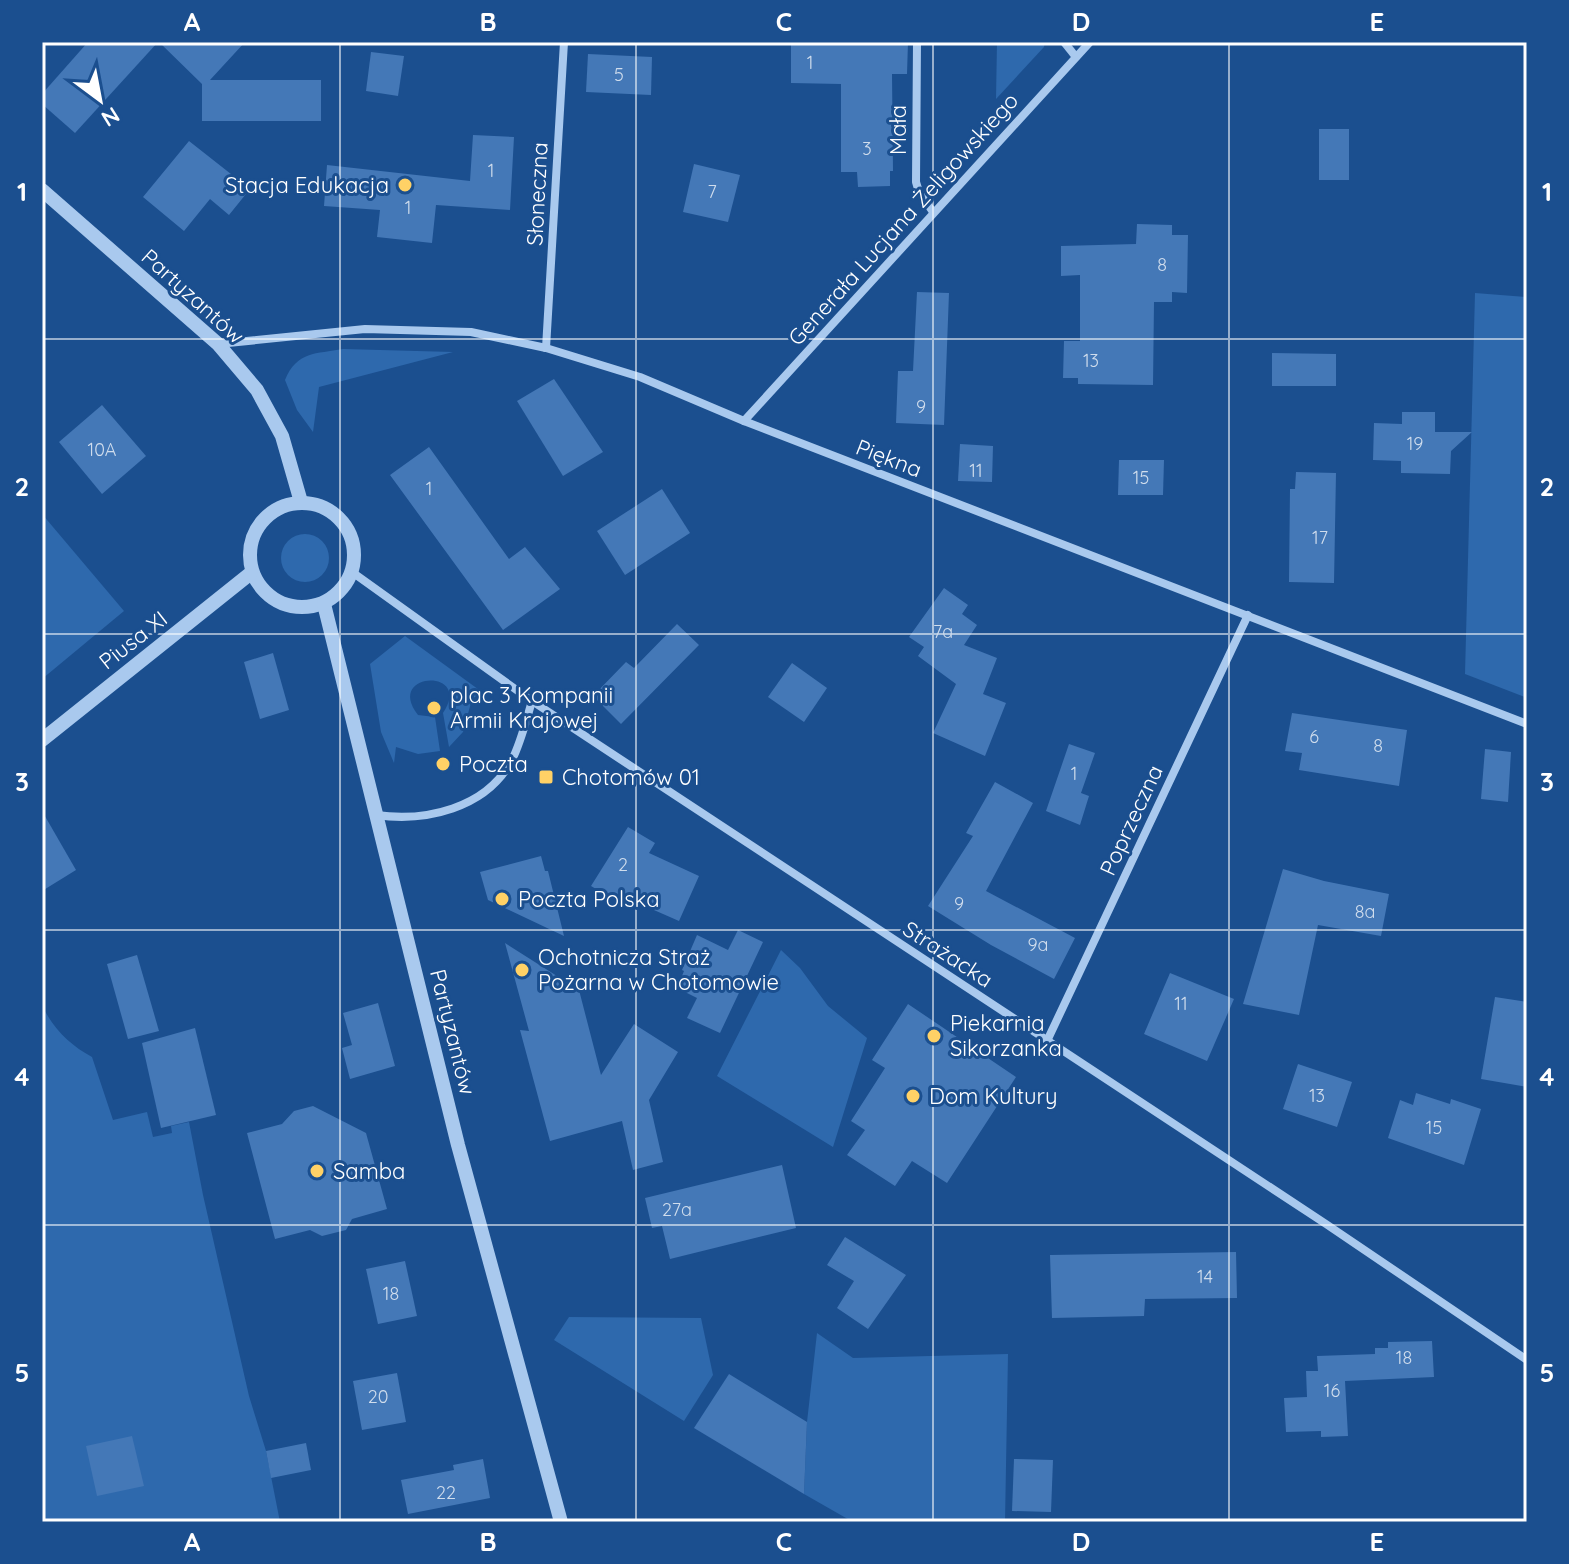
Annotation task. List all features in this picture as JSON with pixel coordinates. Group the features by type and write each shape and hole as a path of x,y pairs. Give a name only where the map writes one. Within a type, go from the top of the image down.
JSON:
{"street":[{"name":"Słoneczna","path":"546,348 564,42"},
{"name":"Mała","path":"917,42 916,182 933,212"},
{"path":"1064,42 1076,57"},
{"name":"Generała Lucjana Żeligowskiego","path":"744,421 1090,42"},
{"name":"Partyzantów","path":"42,190 218,344 257,390 282,436 301,502"},
{"name":"Piękna","path":"218,344 365,329 471,332 546,348 640,377 744,421 1527,724"},
{"path":"301,502 334,512 346,525 354,546 352,572 346,585 324,604 299,607 277,602 259,587 251,573 248,556 255,529 277,508 301,502"},
{"name":"Strażacka","path":"352,572 532,701 1351,1240 1527,1360"},
{"name":"Piusa XI","path":"42,740 251,573"},
{"name":"Partyzantów","path":"324,604 458,1145 561,1522"},
{"name":"Poprzeczna","path":"1047,1041 1248,615"},
{"path":"376,815 399,818 428,816 458,807 490,787 510,763 532,701"}],"shaded area":[{"path":"997,42 1045,42 1044,47 996,99"},
{"path":"1475,293 1527,297 1527,698 1465,674"},
{"path":"343,349 453,352 319,387 313,432 297,410 285,380 302,359 316,353"},
{"path":"42,514 124,611 42,679"},
{"path":"305,534 322,541 329,558 322,575 305,582 288,575 281,558 288,541"},
{"path":"405,636 482,692 472,699 463,732 449,747 443,713 449,698 447,688 440,682 419,683 412,690 411,700 418,715 435,717 440,751 418,754 396,747 394,763 381,732 370,664"},
{"path":"781,950 800,968 828,1006 867,1038 833,1147 717,1076"},
{"path":"42,1005 63,1036 92,1057 113,1120 147,1112 153,1137 172,1133 171,1126 189,1122 203,1195 249,1396 266,1451 280,1522 42,1522"},
{"path":"569,1317 701,1318 713,1375 684,1421 554,1340"},
{"path":"817,1333 853,1358 1008,1354 1005,1522 853,1522 804,1494 807,1422"}],"building":[{"path":"88,42 158,42 75,133 42,104 42,94"},
{"path":"159,42 245,42 210,80 321,80 321,121 202,121 202,84"},
{"path":"791,42 908,42 907,74 892,74 893,171 890,171 890,186 858,187 857,172 841,172 841,84 791,83"},
{"path":"371,52 404,56 398,96 366,91"},
{"path":"588,54 652,57 651,95 586,92"},
{"path":"1319,129 1349,129 1349,180 1319,180"},
{"path":"473,135 514,137 510,210 436,205 432,243 377,237 380,210 324,206 327,165 470,181"},
{"path":"189,141 250,189 229,215 210,199 184,231 143,197"},
{"path":"694,164 740,175 728,222 683,212"},
{"path":"1137,224 1172,225 1172,235 1188,235 1187,293 1172,292 1172,302 1154,302 1153,385 1078,384 1078,378 1063,378 1064,341 1080,341 1080,275 1061,276 1061,246 1136,244"},
{"path":"917,292 949,293 944,425 896,423 898,371 913,371"},
{"path":"1272,353 1336,354 1336,386 1272,386"},
{"path":"554,379 603,452 563,476 517,401"},
{"path":"102,405 146,456 102,494 59,442"},
{"path":"1402,412 1435,412 1435,432 1472,432 1451,451 1450,474 1401,473 1401,461 1373,460 1374,423 1402,424"},
{"path":"960,444 993,446 992,482 958,481"},
{"path":"429,447 509,559 525,547 560,589 503,630 390,475"},
{"path":"1119,460 1164,460 1163,495 1118,495"},
{"path":"1296,472 1336,473 1334,583 1289,582 1290,489 1295,489"},
{"path":"662,489 690,533 625,575 597,531"},
{"path":"944,588 968,605 962,614 977,625 964,645 997,658 983,694 1006,703 985,756 933,733 956,684 918,656 924,647 909,637"},
{"path":"677,624 699,645 621,724 593,696 626,662 634,668"},
{"path":"273,653 289,710 260,719 244,662"},
{"path":"792,663 827,688 804,722 768,697"},
{"path":"1292,713 1407,730 1399,786 1299,770 1302,753 1285,751"},
{"path":"1069,744 1095,753 1081,793 1089,796 1080,825 1046,811"},
{"path":"1485,749 1511,752 1508,802 1481,799"},
{"path":"995,782 1033,803 986,891 1075,938 1054,979 928,906 973,836 966,833"},
{"path":"42,811 76,870 42,891"},
{"path":"628,827 655,843 649,853 699,876 679,921 622,896 618,902 591,886"},
{"path":"541,856 545,871 548,871 564,936 488,900 480,872"},
{"path":"1283,869 1389,894 1381,936 1318,925 1299,1015 1243,1004"},
{"path":"738,930 763,942 720,1033 687,1018 697,998 677,988 697,935 728,950"},
{"path":"505,943 579,990 601,1075 634,1024 678,1052 649,1100 663,1162 633,1170 622,1121 550,1141 520,1030 529,1031"},
{"path":"137,955 159,1031 128,1039 107,964"},
{"path":"1170,973 1234,999 1207,1061 1144,1034"},
{"path":"1495,997 1527,1002 1527,1087 1481,1079"},
{"path":"378,1003 395,1066 350,1079 342,1048 352,1045 343,1013"},
{"path":"908,1004 1016,1077 947,1183 912,1161 895,1186 847,1155 865,1130 851,1121 885,1068 872,1060"},
{"path":"195,1028 216,1115 161,1128 142,1043"},
{"path":"1298,1064 1352,1082 1337,1127 1283,1109"},
{"path":"1416,1093 1450,1104 1451,1099 1481,1109 1464,1165 1388,1138 1400,1100 1413,1105"},
{"name":"Samba","path":"313,1106 366,1133 387,1209 352,1219 346,1230 322,1236 310,1230 275,1239 247,1133 282,1124 294,1111"},
{"path":"782,1165 796,1228 670,1259 662,1226 652,1228 645,1198"},
{"path":"845,1237 906,1275 868,1329 837,1308 854,1281 827,1265"},
{"path":"1236,1252 1237,1298 1145,1299 1144,1316 1052,1318 1050,1255"},
{"path":"405,1261 417,1316 378,1324 366,1269"},
{"path":"1432,1341 1434,1377 1345,1381 1348,1436 1321,1437 1321,1431 1286,1432 1284,1398 1307,1397 1306,1371 1318,1371 1317,1356 1375,1354 1375,1348 1388,1348 1388,1342"},
{"path":"397,1373 406,1422 362,1430 353,1381"},
{"path":"729,1374 807,1422 804,1494 694,1428"},
{"path":"132,1436 144,1486 97,1496 86,1446"},
{"path":"306,1443 311,1470 271,1478 266,1451"},
{"path":"483,1459 490,1498 408,1514 401,1480 454,1470 453,1465"},
{"path":"1014,1459 1053,1460 1051,1512 1012,1511"}],"place":[{"name":"Stacja Edukacja","path":"405,185"},
{"name":"plac 3 Kompanii Armii Krajowej","path":"434,708"},
{"name":"Poczta","path":"443,764"},
{"name":"Chotomów 01","path":"546,777"},
{"name":"Poczta Polska","path":"502,899"},
{"name":"Ochotnicza Straż Pożarna w Chotomowie","path":"522,970"},
{"name":"Piekarnia Sikorzanka","path":"934,1036"},
{"name":"Dom Kultury","path":"913,1096"},
{"name":"Samba","path":"317,1171"}]}
